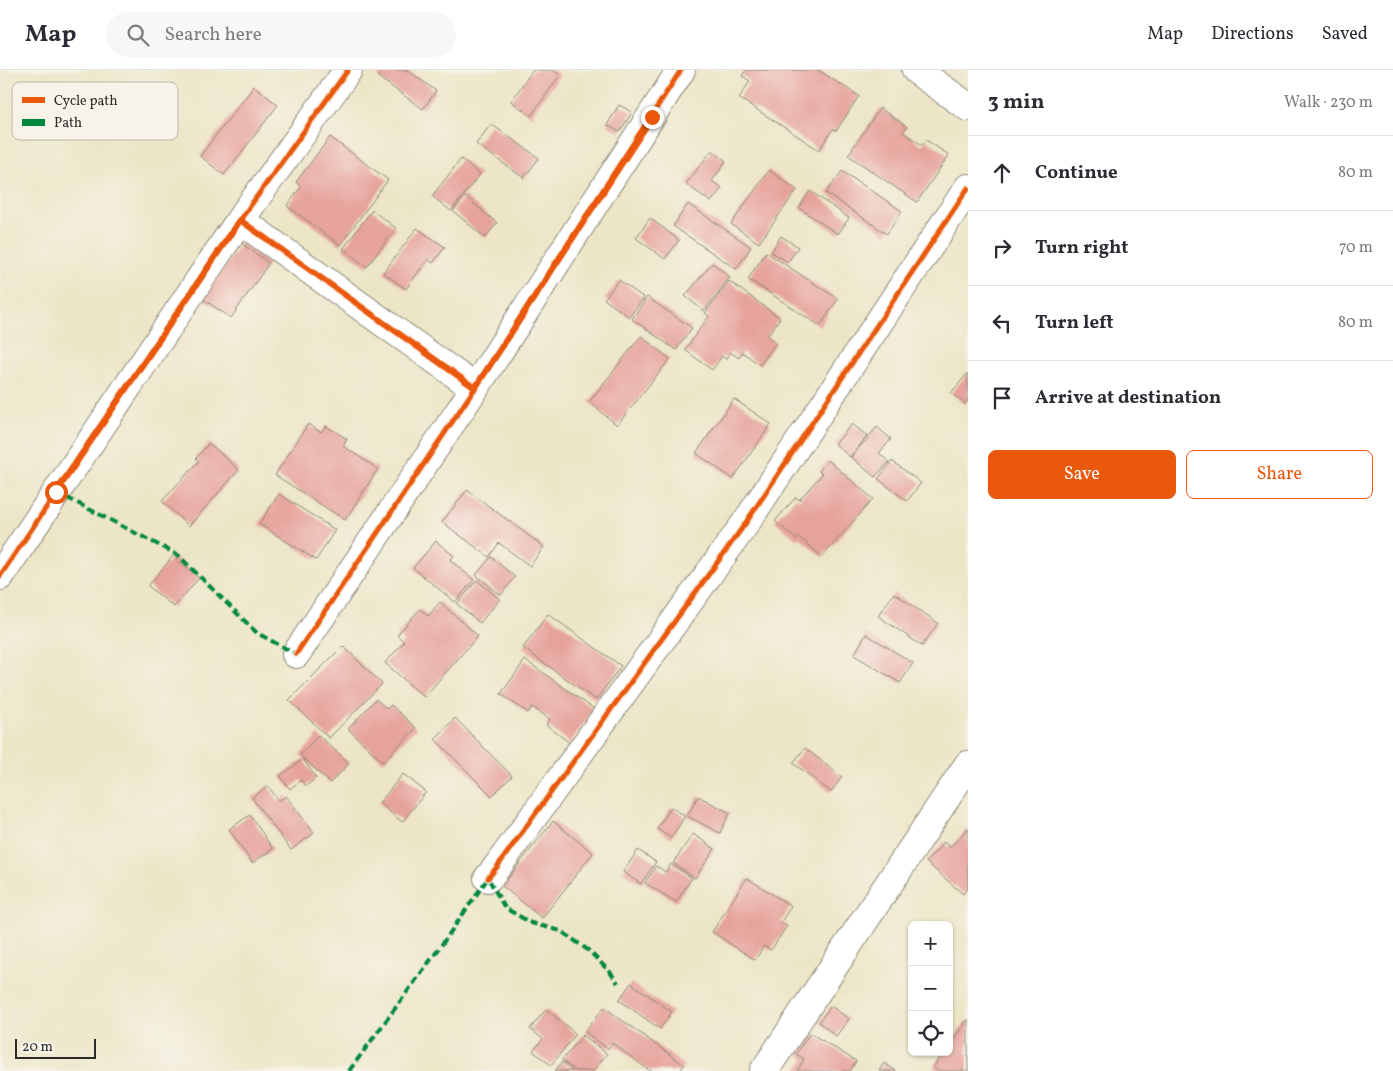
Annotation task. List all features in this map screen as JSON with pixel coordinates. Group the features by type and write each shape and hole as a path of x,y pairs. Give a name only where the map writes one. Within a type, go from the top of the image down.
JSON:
{"street":[{"path":"0,576 240,220 348,70"},
{"path":"296,654 475,388 681,70"},
{"path":"916,70 968,107"},
{"path":"488,878 498,867 745,524 968,188"},
{"path":"240,220 475,388"},
{"path":"764,1071 968,765"}],"building":[{"path":"383,70 407,70 436,91 423,109 378,77"},
{"path":"533,70 553,70 560,75 531,116 511,101"},
{"path":"746,70 818,70 859,96 836,131 833,129 819,150 739,98 750,81 742,76"},
{"path":"254,86 278,105 224,175 200,156"},
{"path":"619,105 632,112 620,132 607,125"},
{"path":"880,108 907,127 903,132 922,145 926,140 949,155 917,202 848,155"},
{"path":"491,124 539,158 524,178 476,144"},
{"path":"330,137 388,180 340,245 287,206 301,187 296,182"},
{"path":"712,150 726,161 712,181 722,188 711,202 686,184"},
{"path":"461,159 480,174 451,211 432,196"},
{"path":"769,170 797,190 759,243 731,224"},
{"path":"842,171 902,211 887,234 826,193"},
{"path":"810,191 849,218 838,234 799,208"},
{"path":"465,196 497,223 485,238 453,211"},
{"path":"688,204 751,247 736,269 673,226"},
{"path":"372,210 396,228 367,267 343,249"},
{"path":"650,218 679,240 665,259 636,238"},
{"path":"417,228 445,247 433,263 428,259 406,289 383,273"},
{"path":"781,236 798,247 788,262 771,252"},
{"path":"241,243 269,263 231,318 203,299"},
{"path":"766,252 838,299 820,326 748,279"},
{"path":"712,263 730,277 704,311 685,296"},
{"path":"619,280 644,298 629,317 604,299"},
{"path":"729,281 780,318 767,336 776,343 760,365 742,352 739,358 730,352 726,359 722,356 712,370 685,350 709,316 705,313"},
{"path":"647,297 692,328 676,350 632,319"},
{"path":"641,336 670,359 617,425 589,402"},
{"path":"968,373 968,400 965,404 951,393"},
{"path":"734,399 771,424 733,479 696,453"},
{"path":"308,424 321,432 326,426 347,439 343,446 378,469 345,520 275,475"},
{"path":"852,424 867,436 850,457 835,444"},
{"path":"877,427 891,439 879,453 889,462 875,477 851,457"},
{"path":"209,443 239,470 189,526 162,501 199,461 196,458"},
{"path":"828,460 873,499 822,557 799,537 797,540 775,521 796,497 799,500 822,474 819,471"},
{"path":"892,461 921,483 907,501 878,479"},
{"path":"467,490 544,547 530,566 499,543 489,557 442,522"},
{"path":"279,494 335,530 316,560 259,524"},
{"path":"436,541 454,556 450,560 474,580 455,602 413,568"},
{"path":"173,556 199,578 174,607 148,586"},
{"path":"491,557 515,577 501,595 476,575"},
{"path":"477,580 500,599 480,623 457,604"},
{"path":"894,593 938,623 922,646 878,616"},
{"path":"440,602 478,636 424,697 385,663 404,642 397,635 420,609 428,616"},
{"path":"548,614 621,666 596,700 523,648"},
{"path":"866,634 913,663 900,683 854,655"},
{"path":"343,646 382,684 329,738 289,700"},
{"path":"525,660 594,709 570,743 546,725 550,719 532,707 528,713 501,694"},
{"path":"376,699 387,709 391,705 416,728 383,762 348,729"},
{"path":"455,718 512,776 492,796 435,739"},
{"path":"318,735 349,763 330,783 300,755"},
{"path":"805,748 842,777 831,792 793,763"},
{"path":"303,759 316,778 306,786 301,780 290,789 280,776"},
{"path":"403,774 426,792 402,822 379,803"},
{"path":"268,786 279,801 286,796 314,833 291,850 252,798"},
{"path":"698,796 730,813 720,833 687,816"},
{"path":"671,807 685,816 671,838 657,829"},
{"path":"250,815 273,849 252,863 229,829"},
{"path":"553,821 593,853 542,918 502,886"},
{"path":"968,828 968,888 963,894 926,862 944,842 950,848"},
{"path":"693,834 715,849 695,878 673,863"},
{"path":"638,850 656,862 641,884 623,872"},
{"path":"671,864 692,878 676,902 645,883 656,866 666,872"},
{"path":"747,878 791,906 781,922 787,926 771,950 764,946 755,960 712,932"},
{"path":"631,983 672,1012 660,1029 619,1000"},
{"path":"831,1006 849,1019 836,1036 819,1022"},
{"path":"604,1007 684,1065 680,1071 650,1071 612,1043 608,1049 585,1032"},
{"path":"546,1009 576,1034 551,1065 533,1051 543,1039 530,1029"},
{"path":"968,1019 968,1071 938,1071 933,1067 941,1056 953,1056 953,1040"},
{"path":"810,1033 856,1061 850,1071 797,1071 804,1059 796,1054"},
{"path":"583,1035 607,1054 593,1071 576,1071 562,1060"},
{"path":"562,1062 573,1071 555,1071"},
{"path":"884,1063 896,1071 879,1071"}],"marked path":[{"path":"56,492 178,555 257,633 296,654"},
{"path":"349,1071 438,950 488,878 505,908 531,923 561,931 588,950 618,983"}],"cycle path":[{"path":"0,576 240,220 348,70"},
{"path":"296,654 475,388 681,70"},
{"path":"488,878 745,524 968,188"}],"route":[{"path":"56,492 240,220 475,388 652,117"}]}
